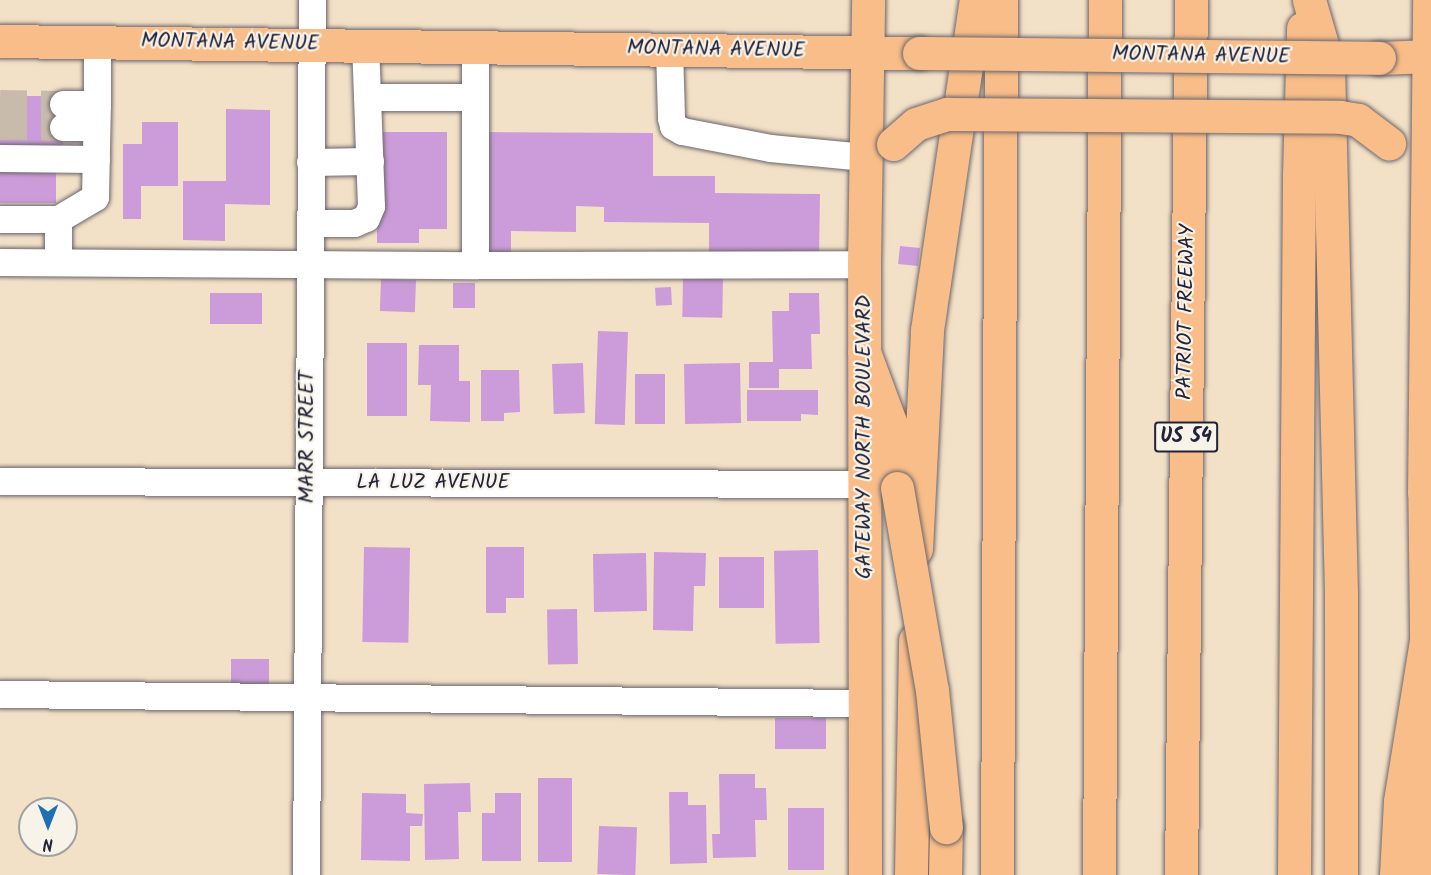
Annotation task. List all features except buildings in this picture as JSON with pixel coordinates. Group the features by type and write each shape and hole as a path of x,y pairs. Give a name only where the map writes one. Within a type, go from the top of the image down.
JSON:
{"main road":[{"name":"GATEWAY NORTH BOULEVARD","path":"865,875 865,703 881,486 890,422 864,352 864,264 874,156 867,52 868,0"},
{"path":"911,875 917,493 927,330 976,0"},
{"path":"997,875 1001,0"},
{"path":"1099,875 1105,0"},
{"name":"PATRIOT FREEWAY","path":"1181,875 1191,0"},
{"path":"1294,875 1299,175 1304,0"},
{"path":"1309,0 1328,65 1341,594 1341,875"},
{"path":"1429,875 1429,710 1426,640 1429,268 1427,186 1430,0"},
{"name":"MONTANA AVENUE","path":"0,41 1378,58 1430,56"},
{"path":"874,156 916,124 947,114 1340,117 1358,120 1389,143 1427,186"},
{"path":"881,486 932,690 946,827 945,875"},
{"path":"1396,875 1400,801 1426,640"}],"street":[{"name":"MARR STREET","path":"306,875 312,0"},
{"path":"0,219 58,219 95,197 97,42"},
{"path":"365,45 371,206 366,218 366,264"},
{"path":"475,46 475,265"},
{"path":"669,49 671,118 673,126 682,131 770,148 874,156"},
{"path":"367,97 475,97"},
{"path":"63,115 96,115"},
{"path":"0,158 96,159"},
{"path":"310,162 370,161"},
{"path":"309,223 354,224 366,218"},
{"path":"58,219 58,262"},
{"path":"0,262 475,265 864,264"},
{"name":"LA LUZ AVENUE","path":"0,481 881,486"},
{"path":"0,694 865,703"}],"tunnel":[{"path":"0,103 63,104"},
{"path":"0,126 63,127"}]}
